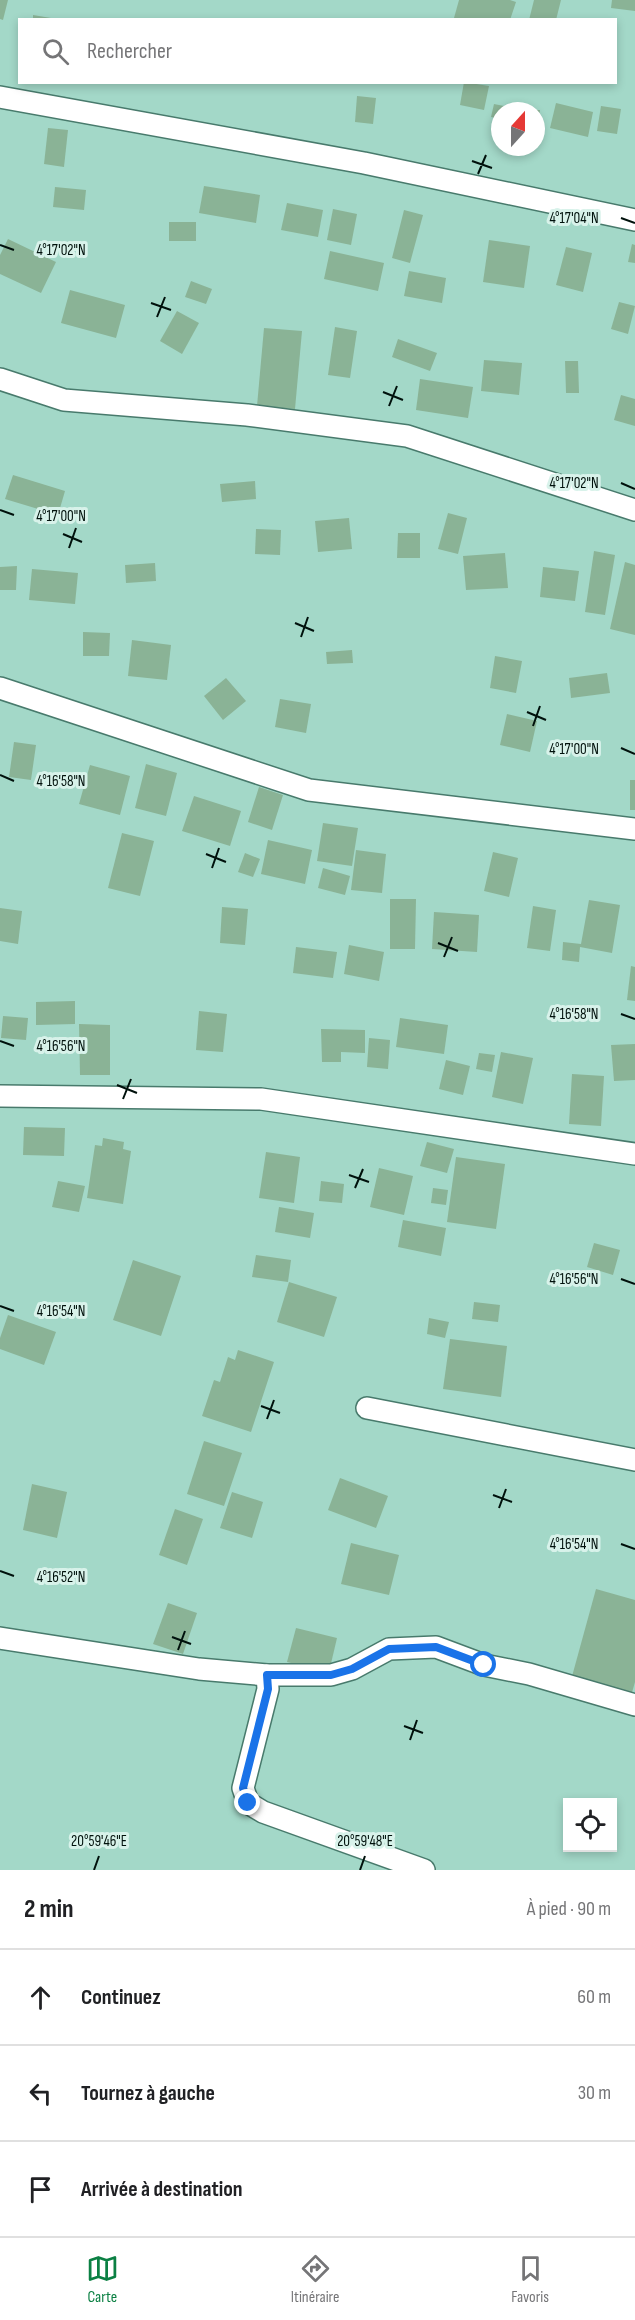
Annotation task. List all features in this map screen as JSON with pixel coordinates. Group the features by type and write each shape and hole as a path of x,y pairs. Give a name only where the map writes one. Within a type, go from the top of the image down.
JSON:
{"street":[{"path":"0,97 364,163 635,220"},
{"path":"0,380 64,400 248,415 407,436 635,510"},
{"path":"0,688 309,790 635,829"},
{"path":"0,1096 261,1099 635,1154"},
{"path":"367,1408 635,1460"},
{"path":"0,1638 199,1669 267,1675 331,1675 352,1669 389,1649 436,1647 484,1665 529,1674 635,1705"},
{"path":"267,1675 268,1689 243,1788 248,1803 263,1812 424,1870"}],"building":[{"path":"0,0 8,0 3,20 0,19"},
{"path":"459,0 516,2 511,18 454,18"},
{"path":"534,0 561,0 556,18 530,18"},
{"path":"612,0 635,0 635,11 611,8"},
{"path":"33,15 51,18 33,18"},
{"path":"464,84 489,86 484,110 460,105"},
{"path":"357,96 376,98 373,124 355,122"},
{"path":"556,103 593,112 588,137 550,128"},
{"path":"601,106 621,109 617,134 597,131"},
{"path":"48,128 68,130 64,167 44,164"},
{"path":"204,186 260,195 256,223 199,213"},
{"path":"55,187 86,190 84,210 53,207"},
{"path":"287,203 323,210 318,237 281,230"},
{"path":"333,209 357,214 351,245 327,240"},
{"path":"404,210 423,215 410,263 392,258"},
{"path":"169,222 196,222 196,241 169,241"},
{"path":"8,239 56,262 41,293 0,274 0,255"},
{"path":"489,240 530,246 524,288 483,282"},
{"path":"632,244 635,245 635,263 628,262"},
{"path":"566,247 592,253 583,292 556,285"},
{"path":"330,251 384,263 378,291 324,279"},
{"path":"409,271 446,278 442,303 404,296"},
{"path":"191,281 212,289 206,304 185,297"},
{"path":"70,290 125,305 116,338 61,323"},
{"path":"619,302 635,306 628,334 611,329"},
{"path":"177,311 199,323 182,354 160,341"},
{"path":"335,327 357,331 350,378 328,375"},
{"path":"264,328 302,331 295,409 257,406"},
{"path":"398,339 437,353 430,371 392,357"},
{"path":"484,360 522,363 519,395 481,391"},
{"path":"565,361 578,361 579,393 566,393"},
{"path":"420,379 473,387 468,418 416,410"},
{"path":"621,395 635,399 635,426 614,420"},
{"path":"13,475 65,491 58,515 5,499"},
{"path":"255,481 256,499 222,502 220,484"},
{"path":"448,513 467,518 458,554 438,549"},
{"path":"349,518 352,549 318,552 315,521"},
{"path":"256,529 281,530 280,555 255,554"},
{"path":"398,533 420,533 420,558 397,558"},
{"path":"594,551 615,555 605,615 585,612"},
{"path":"505,553 508,588 466,590 463,556"},
{"path":"625,562 635,565 635,635 610,629"},
{"path":"155,563 156,581 126,583 125,565"},
{"path":"17,566 16,590 0,590 0,567"},
{"path":"543,567 579,571 575,601 540,597"},
{"path":"32,569 78,573 75,604 29,600"},
{"path":"83,632 110,633 109,656 83,656"},
{"path":"132,640 171,645 167,680 128,676"},
{"path":"352,650 353,663 327,664 326,652"},
{"path":"495,656 522,661 516,693 490,688"},
{"path":"607,673 610,693 571,698 569,678"},
{"path":"226,678 246,701 223,720 204,696"},
{"path":"280,699 311,704 306,733 275,727"},
{"path":"507,714 537,721 530,752 500,745"},
{"path":"14,742 36,745 31,780 9,777"},
{"path":"146,764 177,773 166,816 135,808"},
{"path":"90,765 130,776 120,815 79,804"},
{"path":"630,780 635,780 635,810 630,810"},
{"path":"259,787 283,795 272,830 248,822"},
{"path":"194,796 241,811 230,846 182,831"},
{"path":"323,823 358,828 352,866 317,861"},
{"path":"122,833 154,841 140,896 108,888"},
{"path":"268,840 312,850 305,884 261,874"},
{"path":"356,850 386,854 382,893 351,890"},
{"path":"493,852 518,858 509,897 484,891"},
{"path":"245,853 260,859 253,877 238,872"},
{"path":"323,868 350,876 345,895 318,888"},
{"path":"390,899 416,899 415,949 390,949"},
{"path":"589,900 620,905 612,953 580,947 579,962 562,960 563,942 581,944"},
{"path":"533,906 556,910 550,951 527,948"},
{"path":"222,907 248,909 245,945 220,943"},
{"path":"0,908 22,911 18,944 0,941"},
{"path":"434,912 479,915 477,952 432,949"},
{"path":"349,945 384,952 379,981 344,974"},
{"path":"296,947 337,952 333,978 293,973"},
{"path":"631,966 635,967 635,1001 627,1000"},
{"path":"75,1001 75,1024 36,1025 36,1002"},
{"path":"199,1011 227,1014 223,1052 196,1050"},
{"path":"3,1016 28,1018 26,1040 1,1038"},
{"path":"400,1018 448,1025 444,1054 396,1047"},
{"path":"79,1024 110,1025 110,1075 80,1075"},
{"path":"321,1029 365,1030 365,1053 341,1052 341,1062 322,1062"},
{"path":"369,1038 390,1040 388,1069 367,1067"},
{"path":"635,1044 635,1080 614,1081 611,1045"},
{"path":"501,1052 533,1058 523,1104 492,1097"},
{"path":"479,1053 495,1055 492,1072 476,1069"},
{"path":"446,1060 470,1066 463,1095 439,1089"},
{"path":"572,1074 604,1076 601,1126 569,1124"},
{"path":"24,1127 65,1128 64,1156 23,1155"},
{"path":"103,1138 124,1142 123,1149 131,1151 123,1204 87,1198 95,1145 102,1146"},
{"path":"427,1142 454,1149 447,1173 420,1166"},
{"path":"266,1152 300,1157 294,1203 259,1198"},
{"path":"456,1157 505,1164 496,1229 447,1222"},
{"path":"379,1168 413,1176 404,1215 370,1207"},
{"path":"58,1181 85,1186 79,1212 52,1207"},
{"path":"321,1181 344,1184 342,1203 319,1201"},
{"path":"433,1188 448,1190 446,1205 431,1203"},
{"path":"279,1207 314,1213 310,1238 275,1232"},
{"path":"403,1220 446,1228 441,1256 398,1247"},
{"path":"594,1243 620,1250 613,1275 587,1267"},
{"path":"256,1255 291,1260 288,1282 252,1277"},
{"path":"133,1260 181,1276 161,1336 113,1320"},
{"path":"289,1282 337,1297 324,1337 277,1322"},
{"path":"474,1302 500,1305 498,1322 472,1319"},
{"path":"8,1315 56,1332 44,1365 0,1349 0,1338"},
{"path":"429,1318 449,1322 445,1338 427,1334"},
{"path":"450,1339 507,1346 501,1397 443,1389"},
{"path":"238,1350 274,1362 251,1432 202,1416 214,1380 220,1382 228,1357 235,1360"},
{"path":"204,1441 242,1453 224,1506 187,1494"},
{"path":"340,1478 388,1496 376,1528 328,1510"},
{"path":"32,1484 67,1492 57,1538 23,1530"},
{"path":"232,1492 263,1502 252,1538 220,1528"},
{"path":"175,1509 203,1519 187,1565 159,1555"},
{"path":"351,1543 399,1555 389,1595 341,1584"},
{"path":"596,1589 635,1600 635,1682 631,1696 571,1680"},
{"path":"168,1603 197,1613 183,1654 153,1644"},
{"path":"296,1628 337,1638 329,1672 287,1662"}],"route":[{"path":"248,1803 243,1788 268,1689 267,1675 331,1675 352,1669 389,1649 436,1647 484,1665"}]}
